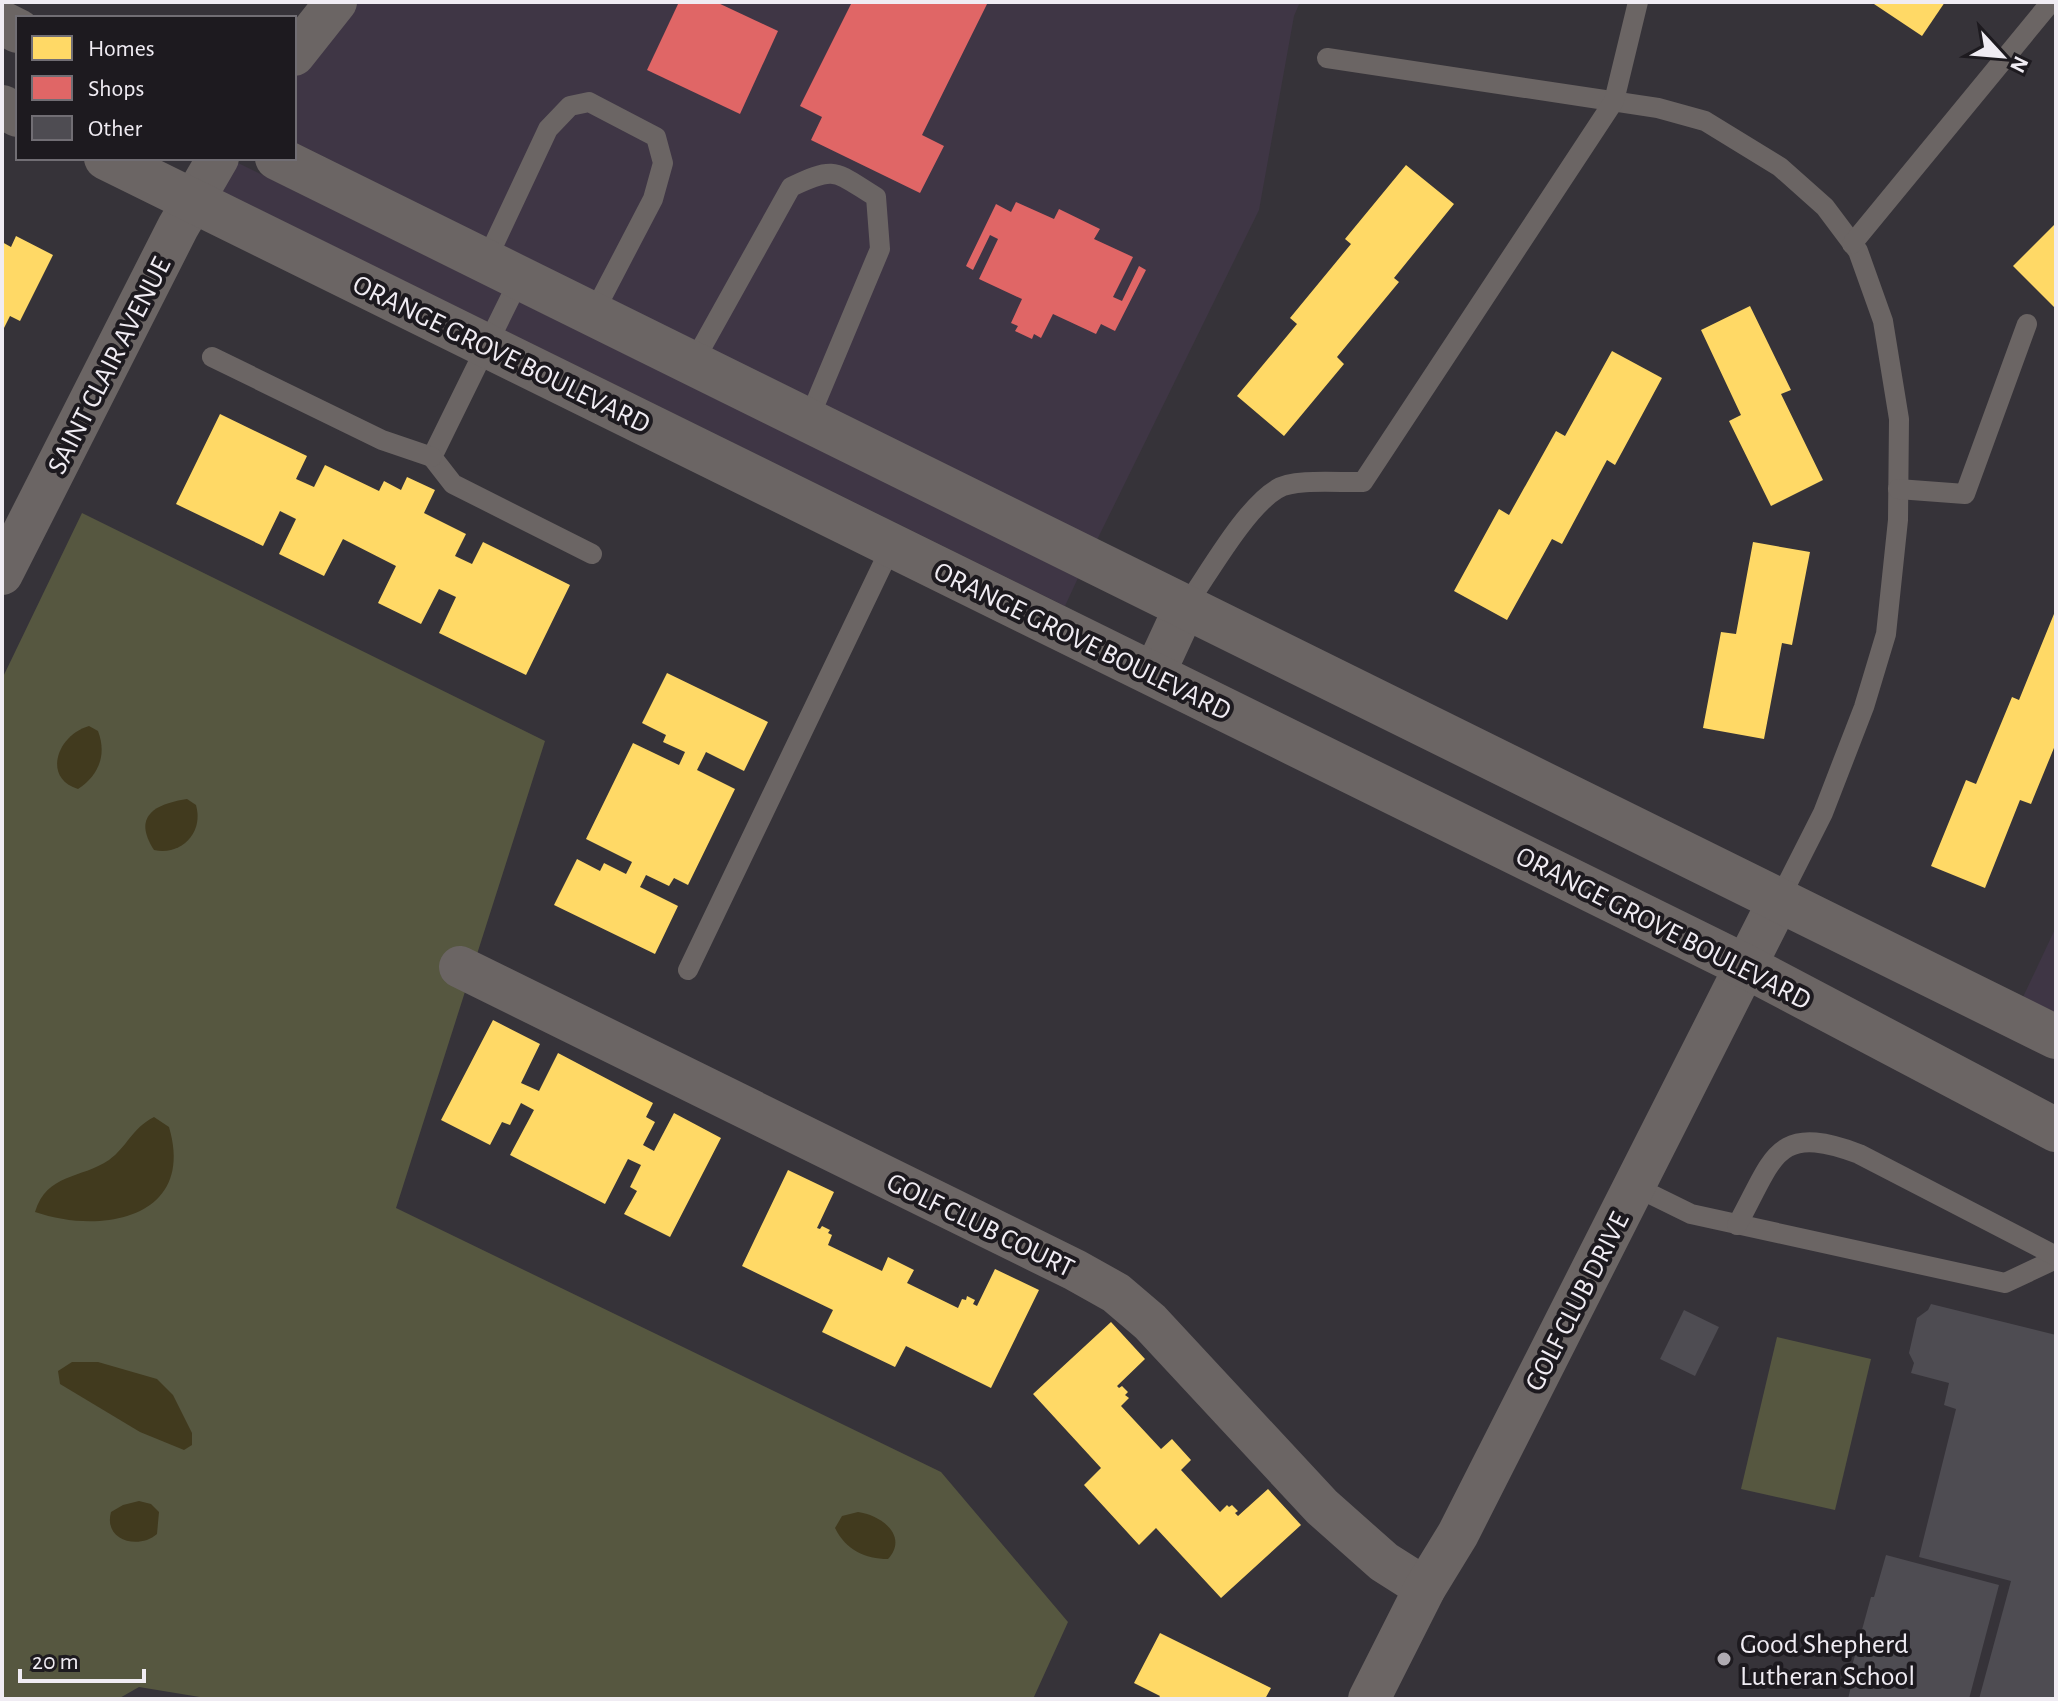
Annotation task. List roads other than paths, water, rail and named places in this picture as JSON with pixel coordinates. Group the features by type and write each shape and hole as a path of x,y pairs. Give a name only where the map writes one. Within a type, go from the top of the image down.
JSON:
{"street":[{"path":"296,52 336,2"},
{"name":"ORANGE GROVE BOULEVARD","path":"110,160 1745,966 2056,1130"},
{"name":"SAINT CLAIR AVENUE","path":"2,574 192,201 217,160"},
{"path":"281,160 2056,1037"},
{"path":"1154,674 1185,607"},
{"name":"GOLF CLUB DRIVE","path":"1369,1699 1425,1588 1458,1534 1779,900"},
{"name":"GOLF CLUB COURT","path":"460,967 1116,1293 1150,1322 1322,1507 1384,1562 1425,1588"}],"lane":[{"path":"1185,607 1249,515 1277,488 1296,484 1363,482 1614,101 1638,2"},
{"path":"1852,244 2051,2"},
{"path":"1327,58 1658,108 1705,121 1780,167 1825,207 1858,251 1883,321 1899,419 1898,520 1886,634 1864,707 1823,813 1779,900"},
{"path":"432,457 487,346 503,270 548,129 570,106 589,102 656,137 663,163 653,199 593,314"},
{"path":"693,363 791,187 816,175 834,172 876,197 880,249 808,421"},
{"path":"1898,489 1965,494 2027,324"},
{"path":"212,357 382,440 432,457 453,484 592,554"},
{"path":"688,970 892,545"},
{"path":"1737,1225 1779,1150 1803,1140 1827,1142 1859,1154 2056,1258"},
{"path":"1634,1186 1691,1214 2005,1283 2056,1258"}],"place":[{"name":"Good Shepherd Lutheran School","path":"1724,1659"}]}
